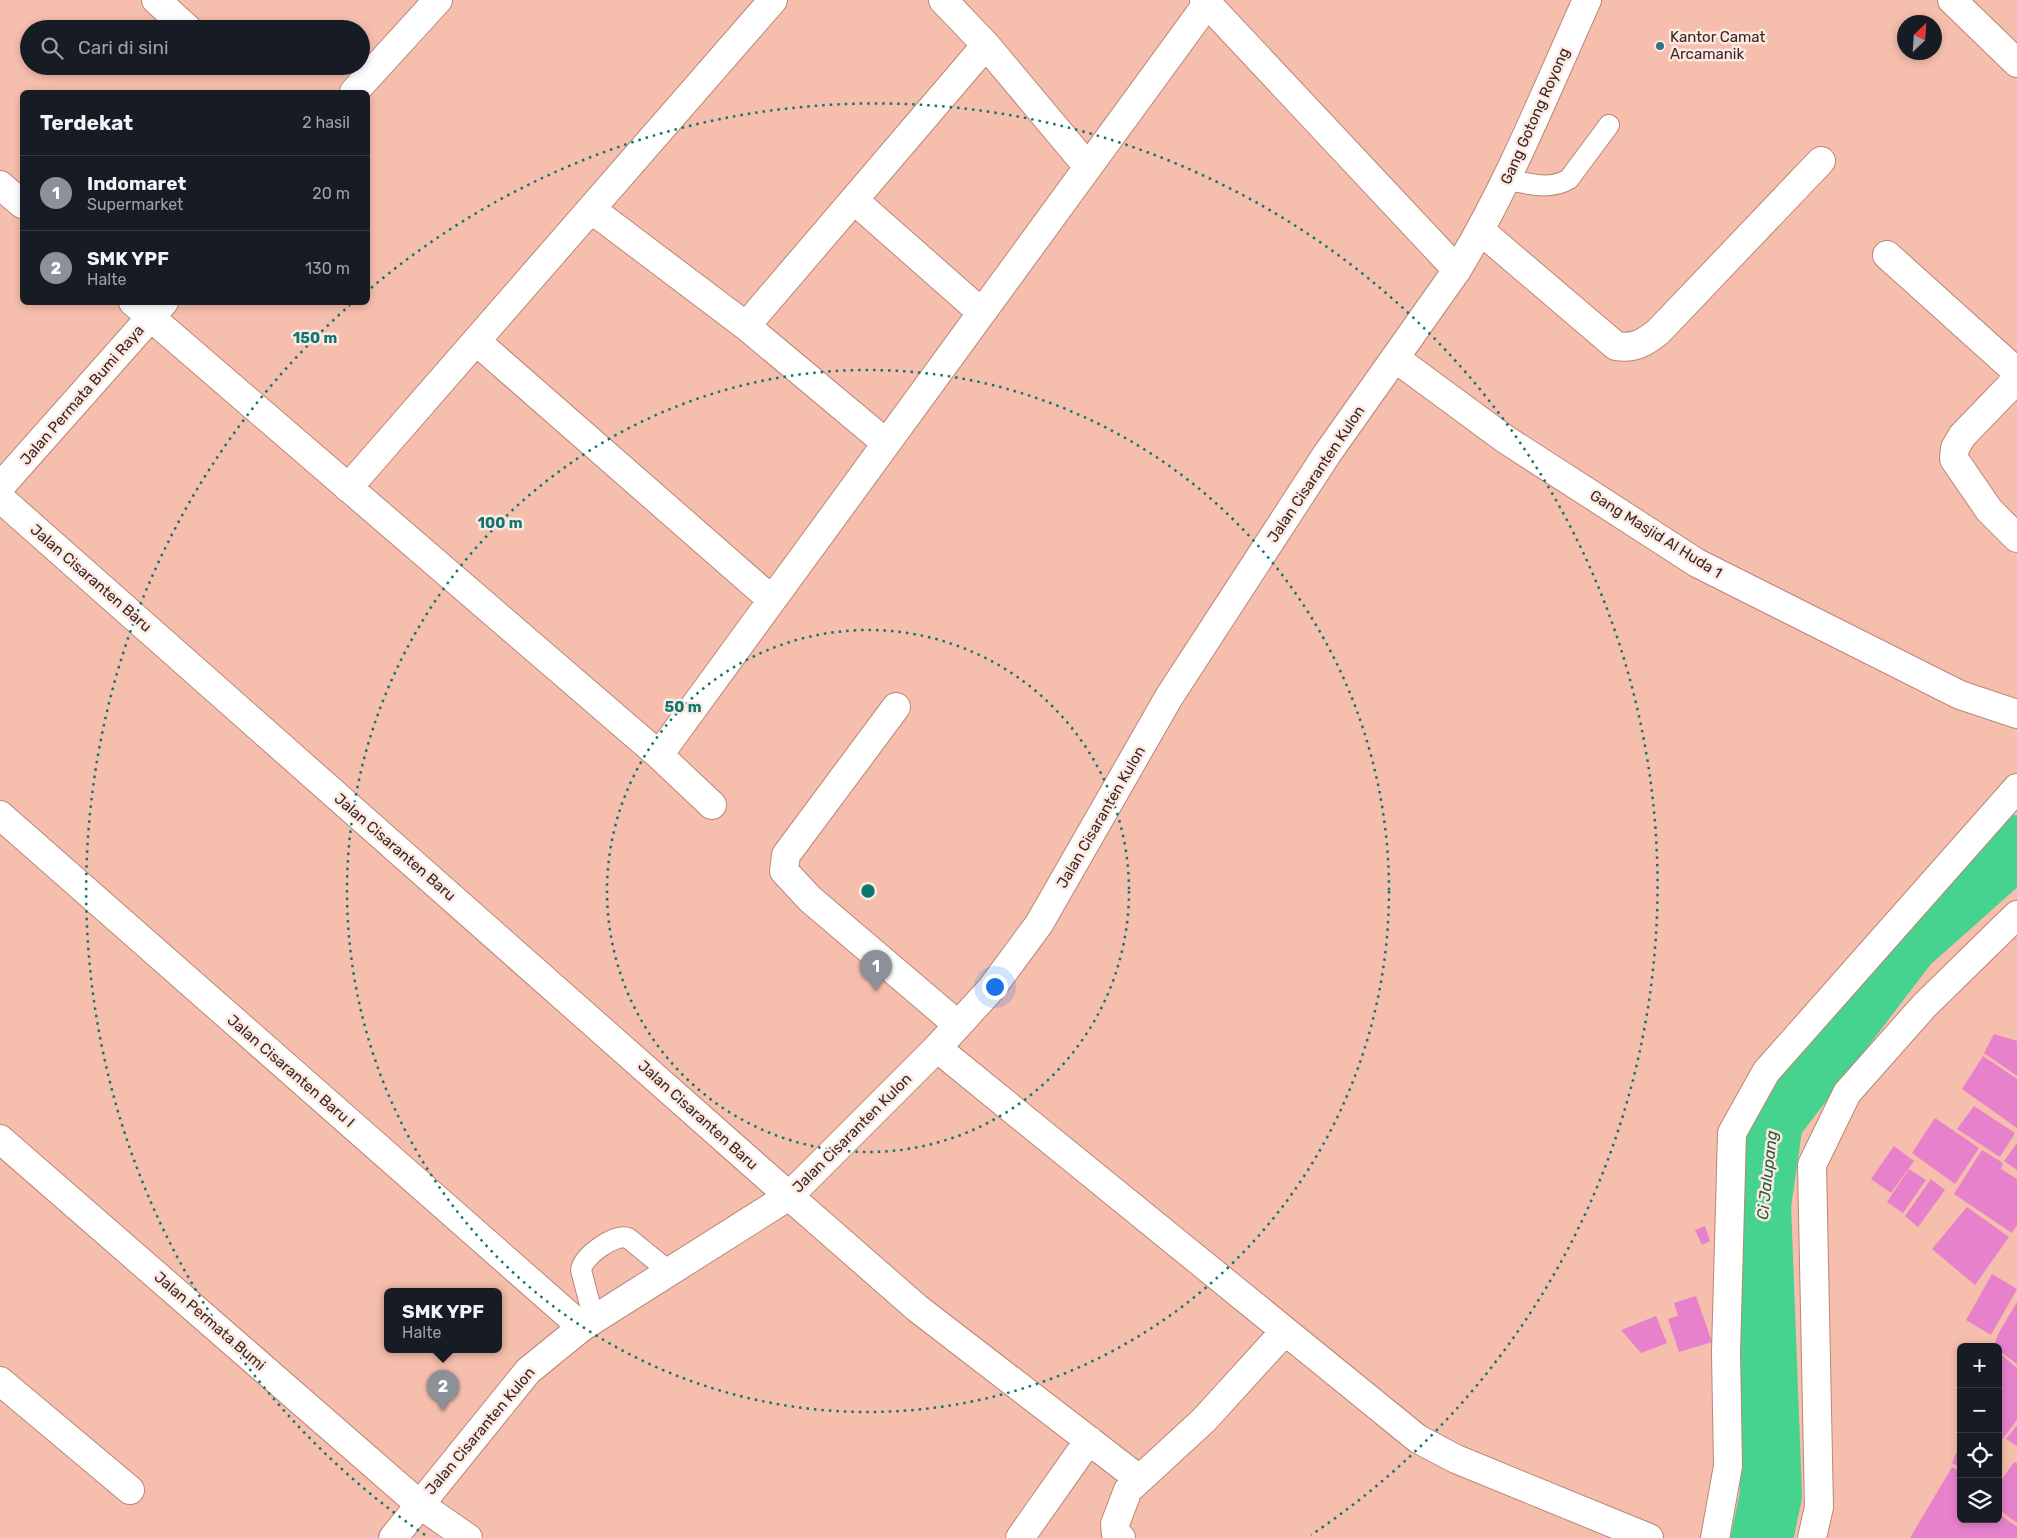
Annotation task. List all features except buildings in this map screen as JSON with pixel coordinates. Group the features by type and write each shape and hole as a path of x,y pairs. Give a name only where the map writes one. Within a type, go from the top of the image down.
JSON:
{"street":[{"path":"156,0 178,20"},
{"path":"370,74 438,0"},
{"path":"348,488 772,0"},
{"path":"943,0 986,45 1088,167"},
{"name":"Gang Gotong Royong","path":"1457,270 1481,230 1506,180 1587,0"},
{"path":"1952,0 2017,63"},
{"path":"659,754 1088,167 1205,2 1457,270"},
{"path":"746,326 986,45"},
{"path":"356,90 370,75"},
{"path":"1481,230 1616,346 1631,349 1658,332 1821,161"},
{"path":"0,184 20,202"},
{"path":"854,200 981,312"},
{"path":"591,209 746,326 886,443"},
{"path":"1887,255 2017,372"},
{"name":"Jalan Cisaranten Kulon","path":"393,1538 528,1371 588,1324 789,1196 937,1048 991,990 1039,924 1169,697 1327,454 1457,270"},
{"path":"149,308 348,488 659,754 712,805"},
{"name":"Jalan Permata Bumi Raya","path":"0,487 149,308"},
{"path":"476,341 772,600"},
{"name":"Gang Masjid Al Huda 1","path":"1395,358 1505,439 1697,563 1960,696 2017,714"},
{"path":"2017,379 1962,436 1955,448 1954,459 1989,510 2017,538"},
{"name":"Jalan Cisaranten Baru","path":"0,498 917,1308 1140,1479"},
{"path":"896,707 786,855 784,871 810,899 958,1026"},
{"path":"1714,1538 1728,1466 1726,1352 1732,1133 1766,1072 2017,788"},
{"name":"Jalan Cisaranten Baru I","path":"0,815 588,1324"},
{"path":"1812,1538 1819,1507 1812,1165 1847,1093 1924,1006 2017,915"},
{"path":"937,1048 1418,1439 1456,1459 1649,1538"},
{"name":"Jalan Permata Bumi","path":"0,1139 419,1504 468,1538"},
{"path":"1121,1538 1116,1534 1115,1524 1128,1490 1204,1420 1285,1331"},
{"path":"0,1381 130,1490"},
{"path":"1020,1538 1089,1440"}],"lane":[{"path":"1506,180 1550,187 1560,185 1569,179 1609,125"},
{"path":"588,1324 581,1270 582,1265 585,1259 616,1237 628,1238 670,1272"}],"waterway":[{"name":"Ci Jalupang","path":"1762,1538 1771,1495 1760,1205 1772,1121 1908,943 2017,846"}],"place":[{"name":"Kantor Camat Arcamanik","path":"1660,46"},
{"name":"Indomaret","path":"876,991"},
{"name":"SMK YPF","path":"443,1411"}]}
